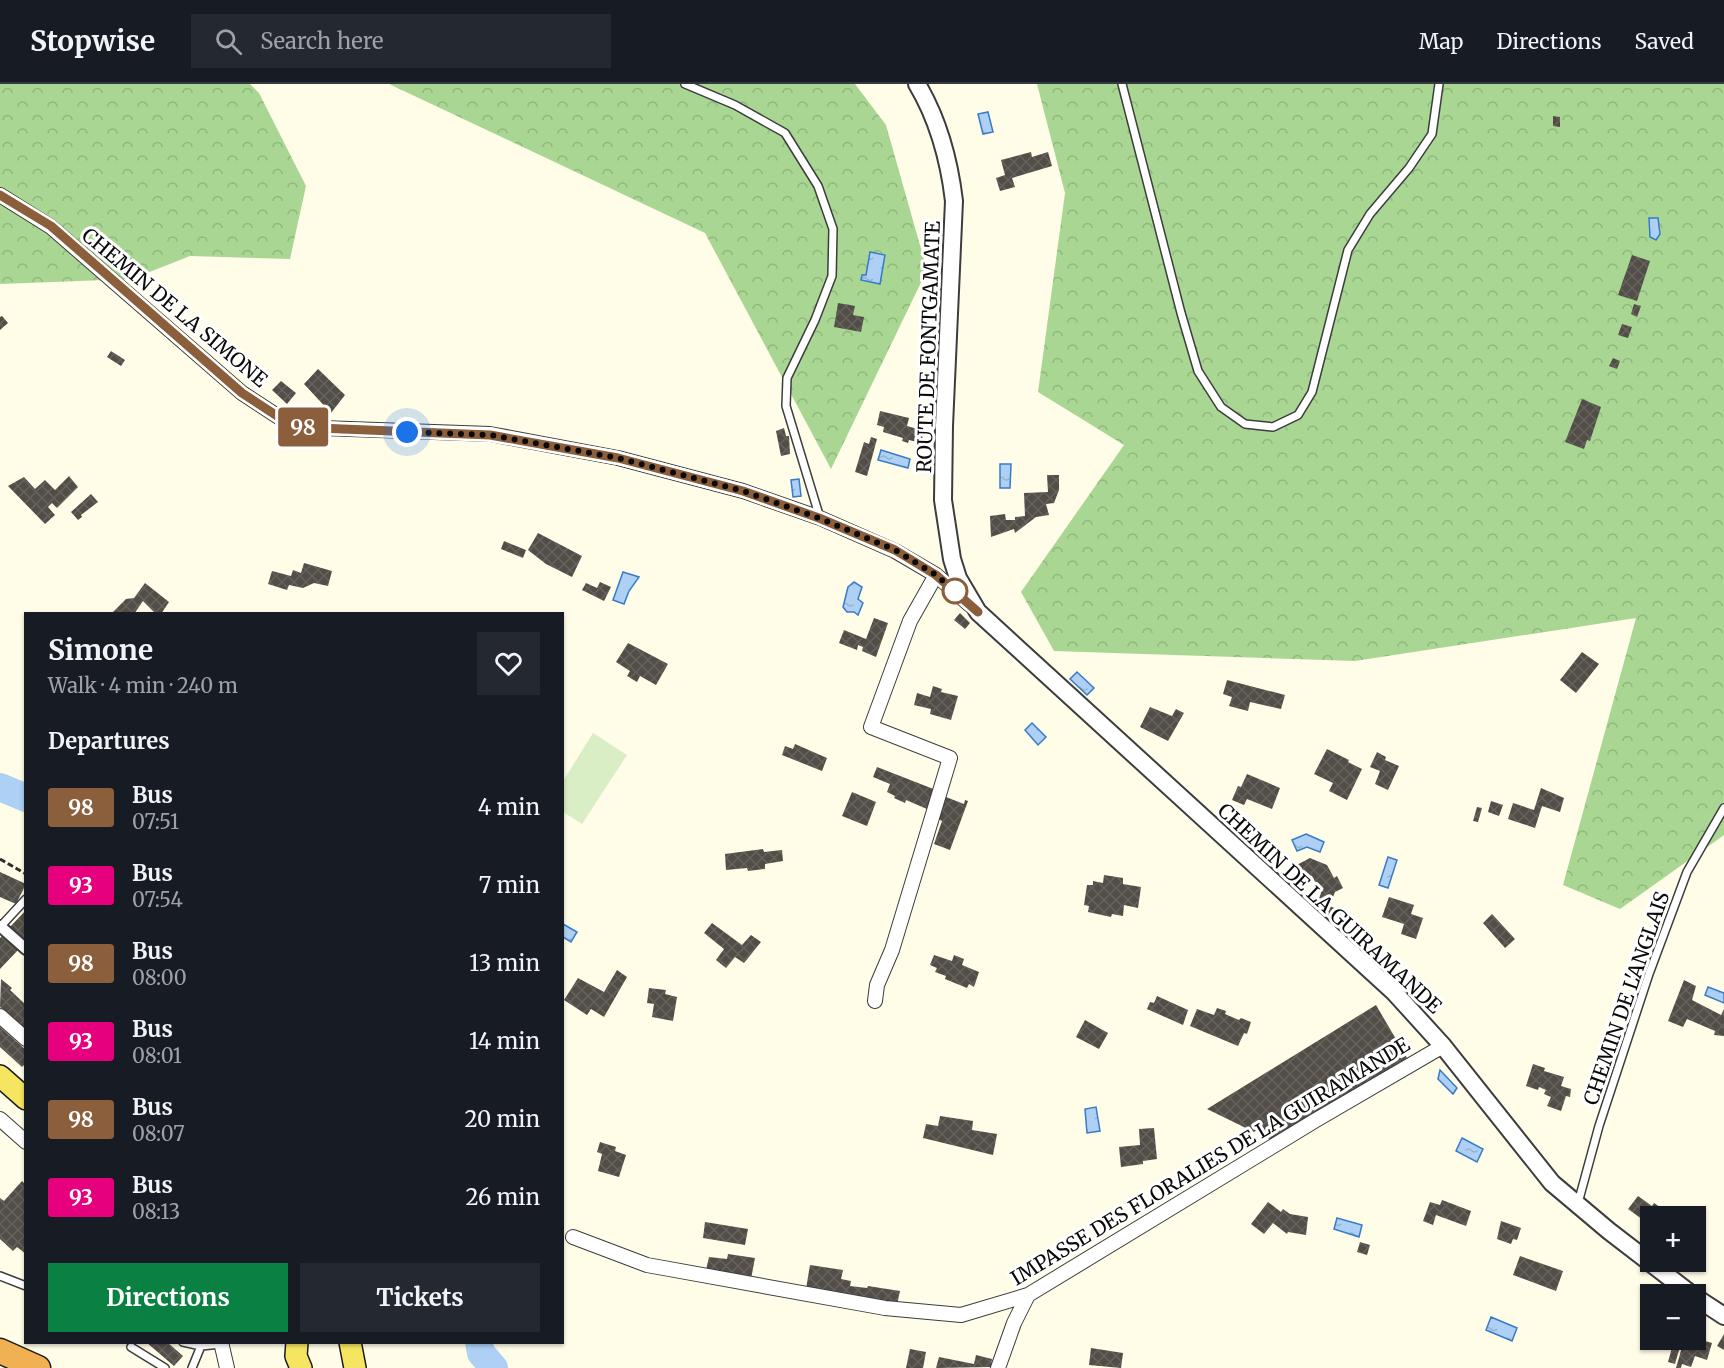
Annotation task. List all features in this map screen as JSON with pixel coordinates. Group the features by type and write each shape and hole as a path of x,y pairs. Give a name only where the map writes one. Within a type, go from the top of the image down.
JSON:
{"highway":[{"path":"0,1351 38,1368"}],"main road":[{"path":"0,1076 24,1097"}],"street":[{"name":"ROUTE DE FONTGAMATE","path":"917,84 940,131 950,166 954,201 943,500 952,559 958,578 978,612"},
{"name":"CHEMIN DE LA SIMONE","path":"0,195 51,226 242,393 294,427 490,435 629,461 743,491 819,518 895,550 936,575 978,612"},
{"path":"875,1001 877,985 892,950 950,758 871,727 910,621 936,575"},
{"name":"CHEMIN DE LA GUIRAMANDE","path":"978,612 1394,992 1443,1046 1552,1183 1678,1284"},
{"path":"0,927 24,947"},
{"path":"0,1016 24,1037"},
{"name":"IMPASSE DES FLORALIES DE LA GUIRAMANDE","path":"573,1237 647,1264 885,1308 961,1315 1028,1295 1316,1120 1443,1046"},
{"path":"0,1119 24,1140"},
{"path":"998,1368 1014,1323 1028,1295"},
{"path":"1706,1304 1724,1316"},
{"path":"221,1344 227,1368"}],"lane":[{"path":"685,84 735,105 785,133 818,186 833,230 832,276 815,320 787,378 786,406 819,518"},
{"path":"1122,84 1198,371 1221,407 1245,424 1273,427 1298,415 1312,392 1348,250 1370,213 1409,168 1432,134 1439,84"},
{"name":"CHEMIN DE L'ANGLAIS","path":"1577,1205 1599,1126 1649,974 1687,872 1724,808"},
{"path":"0,927 24,901"},
{"path":"0,1276 24,1285"},
{"path":"192,1344 201,1346 214,1344"},
{"path":"192,1368 201,1346"},
{"path":"131,1347 165,1368"}],"path":[{"path":"0,859 24,872"}],"green space":[{"path":"0,84 250,84 259,93 306,186 290,259 190,256 132,279 0,284"},
{"path":"389,84 855,84 886,125 927,270 831,469 705,233"},
{"path":"1037,84 1724,84 1724,835 1620,909 1563,885 1636,618 1355,661 1054,651 1021,592 1124,445 1038,392 1065,193"},
{"path":"593,733 627,755 582,824 564,813 564,779"}],"water":[{"path":"988,112 993,132 983,134 978,114"},
{"path":"1649,218 1658,218 1660,234 1656,240 1650,237"},
{"path":"870,252 885,255 880,284 861,280 862,275 866,275"},
{"path":"881,450 910,459 908,468 878,460"},
{"path":"1000,464 1011,464 1010,488 1000,488"},
{"path":"799,479 801,496 793,497 791,480"},
{"path":"623,572 639,577 629,591 624,604 613,600"},
{"path":"854,582 862,587 858,599 863,603 858,615 854,612 847,612 843,607 848,587"},
{"path":"1077,672 1094,688 1087,695 1070,679"},
{"path":"1032,723 1046,737 1038,745 1025,730"},
{"path":"1306,834 1324,842 1320,852 1307,847 1297,851 1292,840"},
{"path":"1388,857 1397,860 1388,888 1379,885"},
{"path":"564,925 577,932 571,942 564,938"},
{"path":"1708,987 1724,993 1724,1003 1705,995"},
{"path":"1440,1070 1457,1088 1453,1094 1438,1079"},
{"path":"1096,1107 1100,1131 1087,1133 1085,1109"},
{"path":"1462,1138 1483,1149 1477,1162 1456,1151"},
{"path":"1337,1218 1362,1225 1359,1237 1334,1229"},
{"path":"1491,1317 1517,1328 1512,1341 1486,1330"}],"building":[{"path":"1553,116 1560,117 1560,127 1553,126"},
{"path":"1031,152 1032,157 1048,152 1052,166 1012,178 1015,187 1000,191 996,178 1005,175 1001,160"},
{"path":"1632,255 1650,261 1637,301 1618,295"},
{"path":"838,303 855,306 853,315 864,317 861,332 834,327"},
{"path":"1634,304 1641,306 1637,317 1631,314"},
{"path":"2,316 8,323 0,330 0,317"},
{"path":"1622,324 1632,327 1628,338 1618,335"},
{"path":"111,351 125,360 121,366 107,357"},
{"path":"1613,358 1620,361 1617,369 1609,366"},
{"path":"318,369 345,395 331,413 304,384"},
{"path":"281,381 296,393 287,404 272,390"},
{"path":"1582,399 1601,407 1590,441 1587,440 1584,449 1565,442"},
{"path":"880,411 909,418 907,426 924,431 921,443 909,440 908,443 902,441 903,438 883,432 884,427 877,425"},
{"path":"784,428 786,436 789,436 790,454 781,456 776,431"},
{"path":"871,437 877,439 867,476 855,472 864,442 869,444"},
{"path":"1047,475 1059,475 1059,490 1054,503 1046,504 1049,515 1036,517 1015,533 1014,529 991,537 990,516 1005,514 1006,520 1015,520 1015,517 1025,516 1024,493 1048,492"},
{"path":"69,476 78,487 57,508 52,503 48,507 55,515 45,524 8,486 24,477 35,489 45,480 55,490"},
{"path":"91,494 98,502 78,520 71,512"},
{"path":"538,533 582,556 572,577 546,564 528,550"},
{"path":"504,541 526,550 523,558 501,549"},
{"path":"304,563 332,571 328,586 314,583 303,588 289,585 287,590 268,584 272,571 291,576 293,570 301,573"},
{"path":"600,582 611,587 604,601 582,590 586,583 597,588"},
{"path":"145,583 169,602 162,612 154,612 143,601 135,612 113,612 126,599 134,598"},
{"path":"960,613 970,623 965,629 954,620"},
{"path":"874,618 888,623 876,657 862,651 863,647 858,645 857,650 839,643 844,630 866,639"},
{"path":"628,643 668,664 656,685 640,676 637,682 627,676 630,671 616,662"},
{"path":"1582,652 1599,664 1576,693 1560,680"},
{"path":"1227,680 1285,695 1281,709 1250,702 1248,711 1229,706 1232,697 1223,694"},
{"path":"933,686 942,689 941,692 958,696 951,720 930,714 931,709 914,705 917,693 930,697"},
{"path":"1150,707 1172,716 1176,709 1184,713 1168,741 1140,727"},
{"path":"795,744 827,758 822,771 782,755 785,746 793,749"},
{"path":"1327,749 1362,769 1347,800 1329,791 1333,783 1314,774"},
{"path":"1377,752 1386,757 1385,760 1399,766 1388,790 1375,784 1380,771 1370,767"},
{"path":"877,767 936,790 927,809 906,800 905,803 894,798 895,796 887,792 890,784 873,777"},
{"path":"1247,774 1280,788 1272,809 1247,799 1244,805 1232,800"},
{"path":"1541,788 1564,798 1560,812 1542,806 1535,828 1508,819 1513,803 1534,810"},
{"path":"852,792 876,802 867,826 842,816"},
{"path":"946,797 964,804 965,800 968,801 950,850 934,844 942,821 938,819"},
{"path":"1491,801 1503,805 1499,816 1488,812"},
{"path":"1477,807 1482,808 1478,822 1473,821"},
{"path":"763,849 764,852 782,850 783,861 765,864 765,869 726,870 725,854"},
{"path":"1310,858 1327,865 1334,878 1337,876 1343,888 1335,892 1333,897 1330,896 1327,905 1342,911 1340,919 1324,914 1316,907 1321,893 1312,876 1291,868"},
{"path":"0,872 24,883 16,904 0,897"},
{"path":"1104,875 1123,878 1123,884 1141,887 1138,908 1124,905 1123,916 1112,914 1111,917 1088,912 1089,906 1084,905 1087,885 1093,885 1093,881 1103,883"},
{"path":"1389,897 1414,905 1411,914 1423,918 1416,939 1401,934 1404,924 1382,917"},
{"path":"24,912 24,943 8,929"},
{"path":"1492,914 1515,939 1505,948 1483,923"},
{"path":"712,923 742,945 751,935 761,942 744,963 735,957 726,968 716,960 724,949 704,933"},
{"path":"1353,931 1358,932 1356,942 1351,941"},
{"path":"3,935 19,949 0,969 0,938"},
{"path":"934,955 952,961 954,955 964,959 962,965 979,972 974,987 969,984 967,988 935,972 937,968 930,965"},
{"path":"617,970 627,977 604,1017 591,1009 587,1015 564,1000 578,978 604,992"},
{"path":"1,979 24,1003 24,1029 0,1007"},
{"path":"1684,980 1696,986 1692,1000 1721,1015 1724,1009 1724,1036 1714,1035 1715,1031 1687,1019 1683,1027 1668,1021"},
{"path":"649,988 666,990 665,994 677,997 673,1021 652,1017 654,1004 647,1003"},
{"path":"1157,996 1188,1010 1183,1025 1147,1009 1150,1002 1154,1003"},
{"path":"1376,1005 1407,1058 1270,1141 1262,1127 1254,1132 1207,1109"},
{"path":"1217,1008 1239,1020 1241,1018 1251,1022 1247,1034 1244,1033 1238,1046 1190,1026 1197,1009 1214,1015"},
{"path":"1085,1020 1108,1033 1099,1049 1076,1037"},
{"path":"0,1027 24,1048 24,1065 22,1067 0,1047"},
{"path":"1533,1064 1545,1068 1544,1071 1564,1077 1561,1086 1571,1089 1570,1097 1566,1096 1561,1111 1547,1106 1551,1097 1544,1094 1546,1090 1526,1086"},
{"path":"940,1116 973,1121 972,1130 997,1134 993,1155 923,1138 926,1124 938,1126"},
{"path":"1154,1128 1157,1159 1143,1161 1143,1164 1121,1167 1119,1147 1140,1145 1139,1129"},
{"path":"600,1142 616,1147 615,1151 626,1155 619,1177 598,1171 602,1154 597,1152"},
{"path":"22,1181 24,1183 24,1252 17,1247 13,1251 0,1239 0,1198 4,1201"},
{"path":"1638,1196 1652,1206 1640,1206 1640,1218 1628,1209"},
{"path":"1442,1200 1471,1211 1466,1226 1436,1215 1433,1225 1423,1221 1430,1202 1440,1205"},
{"path":"1268,1202 1281,1212 1283,1209 1290,1214 1308,1217 1306,1235 1288,1232 1287,1234 1273,1223 1264,1234 1251,1224"},
{"path":"1501,1221 1521,1228 1517,1240 1513,1239 1511,1244 1497,1239"},
{"path":"705,1222 748,1229 745,1245 703,1238"},
{"path":"1360,1242 1370,1245 1367,1255 1357,1252"},
{"path":"728,1254 755,1258 751,1279 706,1270 709,1257 727,1259"},
{"path":"1520,1256 1563,1271 1556,1291 1513,1275"},
{"path":"810,1265 843,1270 841,1279 851,1281 850,1286 900,1291 897,1305 806,1289"},
{"path":"1724,1334 1724,1350 1717,1346"},
{"path":"1706,1341 1712,1343 1707,1360 1695,1356 1691,1367 1682,1364 1681,1368 1676,1368 1681,1350 1706,1350"},
{"path":"148,1344 169,1344 183,1356 174,1366"},
{"path":"1091,1348 1123,1353 1121,1368 1089,1365"},
{"path":"910,1349 926,1352 923,1368 906,1368"},
{"path":"1671,1350 1679,1350 1675,1364 1668,1362"},
{"path":"976,1355 992,1359 991,1367 936,1368 939,1357 974,1364"}],"waterway":[{"path":"0,787 24,797"},
{"path":"479,1344 481,1353 494,1368"}],"bus line":[{"name":"98","path":"0,195 51,226 242,393 294,427 490,435 618,458 743,491 819,518 895,550 936,575 978,612"}],"route":[{"path":"407,432 490,435 618,458 743,491 819,518 895,550 936,575 955,591"}]}
